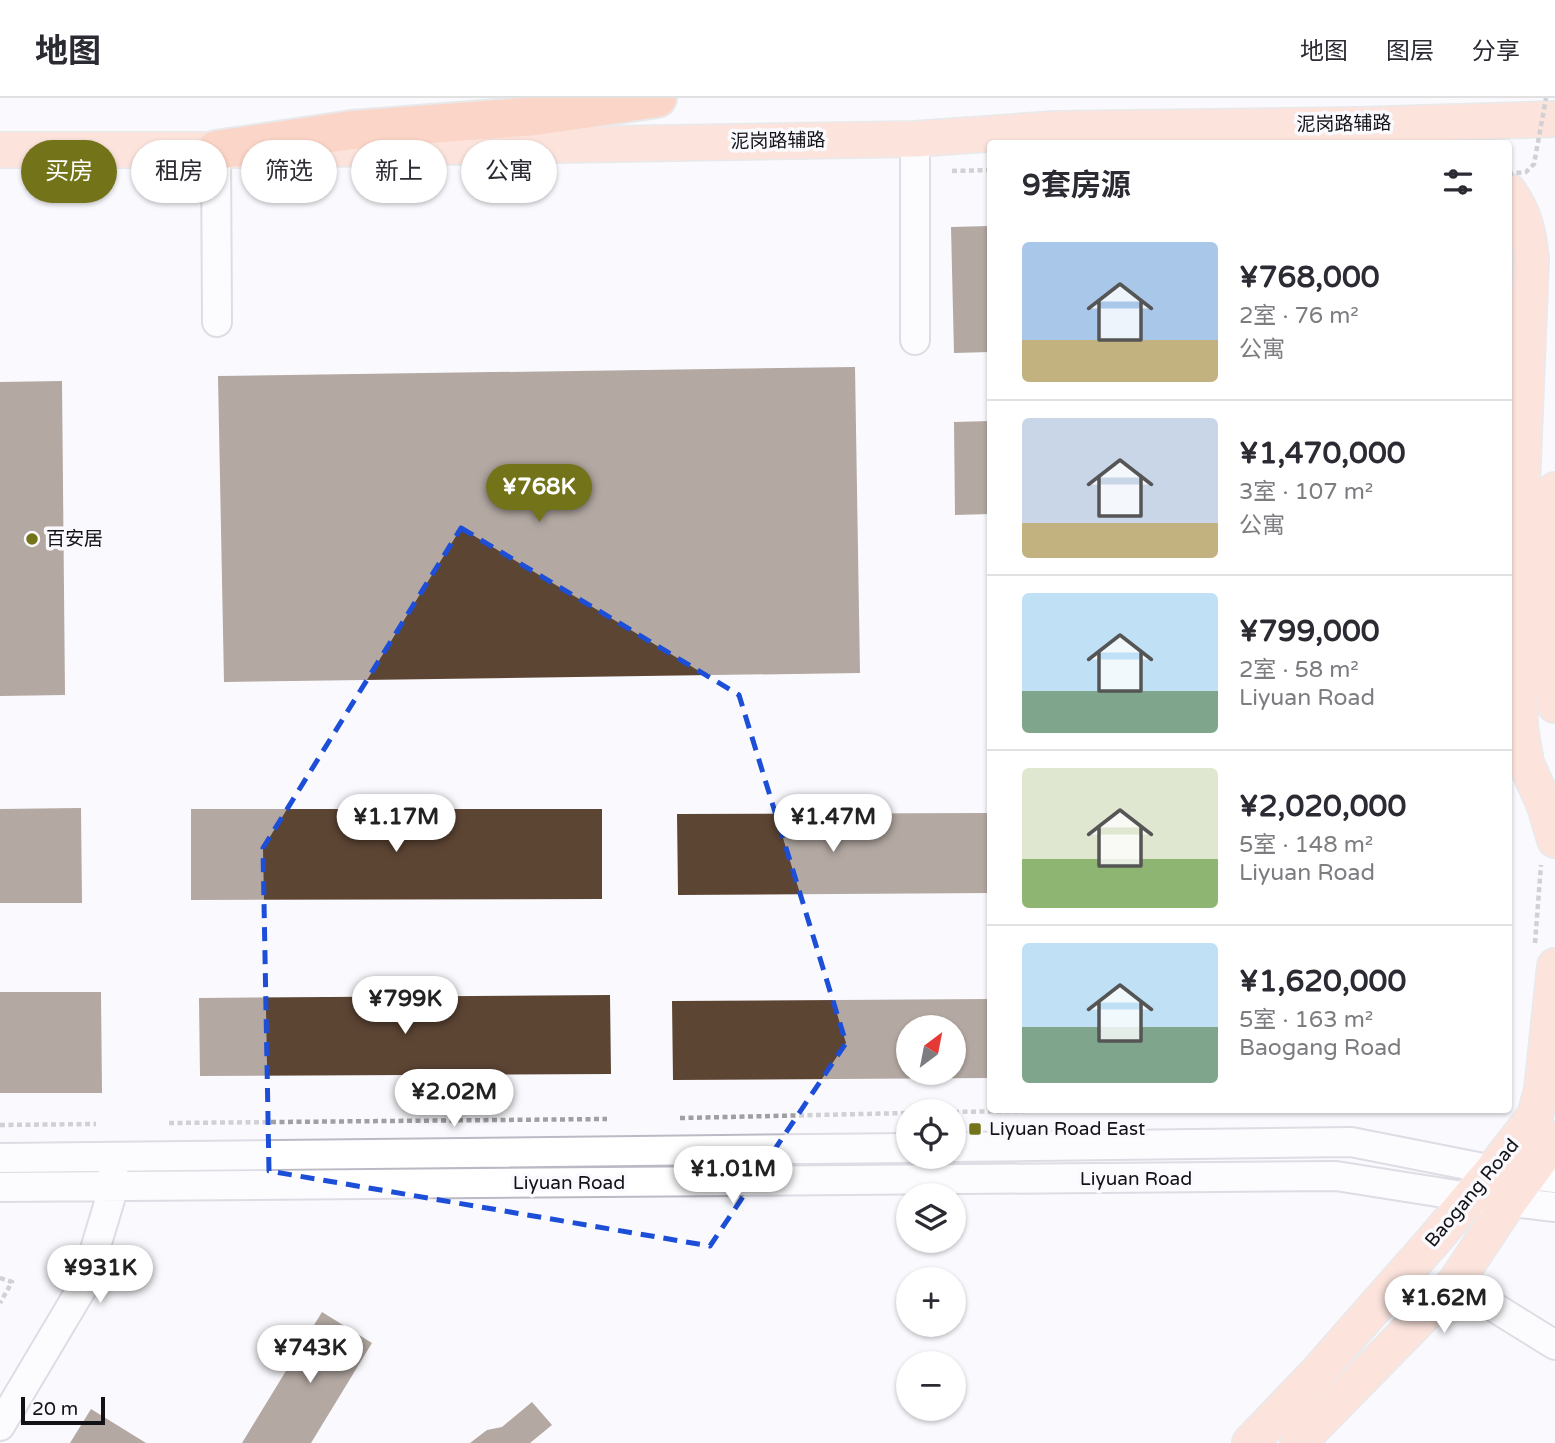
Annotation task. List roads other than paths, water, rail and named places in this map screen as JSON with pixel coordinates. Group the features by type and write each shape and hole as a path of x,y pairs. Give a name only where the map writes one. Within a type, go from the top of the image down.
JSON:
{"highway":[{"path":"227,148 352,130 536,116 657,98"}],"main road":[{"name":"泥岗路辅路","path":"227,150 915,139 1056,128 1359,125 1555,119"},
{"path":"1359,125 1411,140"},
{"name":"泥岗路辅路","path":"0,150 131,150"},
{"path":"1512,196 1528,229 1531,258 1516,637 1520,727 1526,763 1545,806 1547,849"},
{"path":"1555,491 1549,654 1555,705"},
{"name":"Baogang Road","path":"1250,1443 1315,1375 1434,1240 1535,1116 1542,1090 1545,956"},
{"name":"Baogang Road","path":"1298,1443 1455,1283 1530,1186 1555,1139"}],"street":[{"path":"915,139 915,340"},
{"path":"216,203 217,322"},
{"name":"Liyuan Road","path":"966,1147 1351,1142 1493,1170 1530,1186 1555,1207"},
{"name":"Liyuan Road","path":"0,1158 896,1148"},
{"path":"0,1426 85,1283 114,1186 112,1157"},
{"name":"Liyuan Road","path":"0,1187 1336,1176 1469,1197 1530,1186"},
{"path":"1455,1283 1555,1345"}],"place":[{"name":"百安居","path":"32,539"},
{"name":"Liyuan Road East","path":"975,1129"}]}
